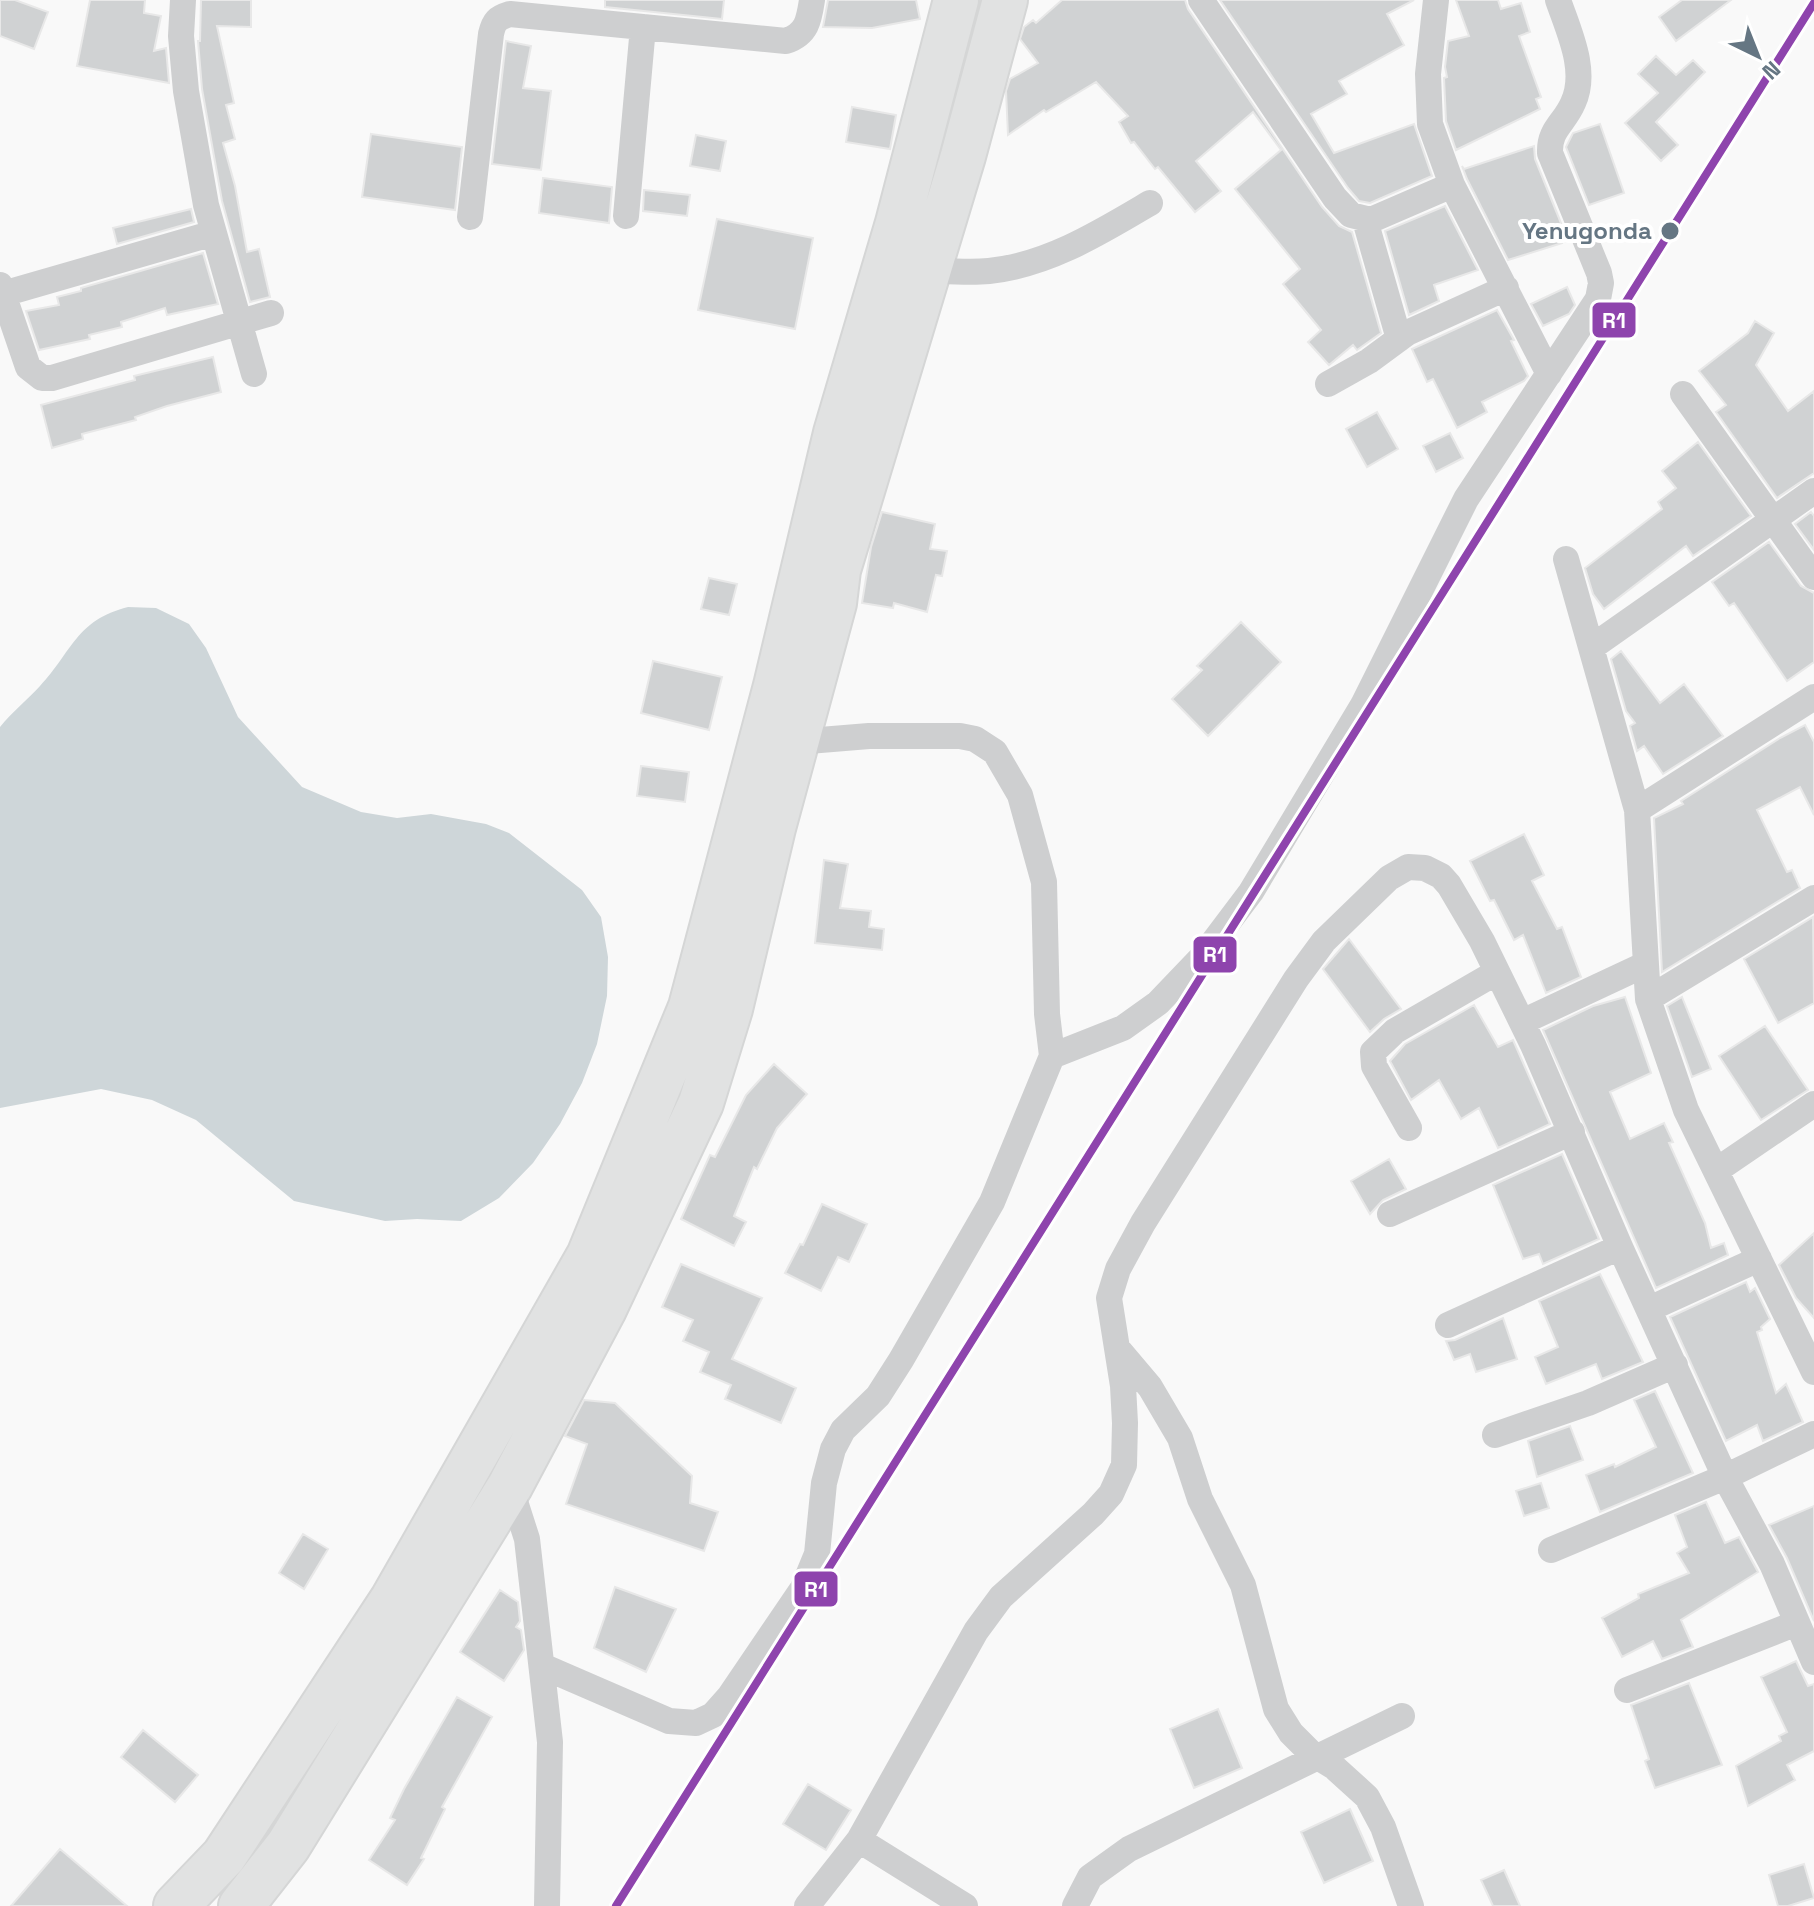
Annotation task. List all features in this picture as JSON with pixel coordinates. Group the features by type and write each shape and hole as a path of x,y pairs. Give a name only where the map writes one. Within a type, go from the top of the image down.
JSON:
{"highway":[{"path":"176,1906 224,1856 393,1599 589,1256 691,1007 776,686 836,433 898,223 956,0"},
{"path":"241,1906 288,1846 510,1486 604,1309 701,1103 730,1009 834,603 838,570 963,156 1005,0"}],"street":[{"path":"183,0 181,36 186,91 206,205 254,374"},
{"path":"470,217 494,21 510,14 786,41 805,30 812,0"},
{"path":"1201,0 1335,198 1351,215 1371,220 1452,185"},
{"path":"1436,0 1428,74 1430,124 1452,185 1549,374"},
{"path":"1052,1056 1123,1028 1158,1003 1202,957 1251,892 1363,705 1466,499 1598,299 1601,283 1550,153 1551,134 1575,100 1579,75 1573,44 1558,0"},
{"path":"626,216 643,27"},
{"path":"927,270 993,271 1029,262 1064,250 1150,203"},
{"path":"1365,220 1399,339"},
{"path":"214,233 2,290 28,367 42,378 52,378 271,313"},
{"path":"1328,384 1369,361 1399,339 1506,288"},
{"path":"1683,394 1814,577"},
{"path":"1592,647 1814,491"},
{"path":"1566,559 1637,810 1648,999 1686,1110 1759,1259 1811,1355"},
{"path":"1637,810 1814,697"},
{"path":"542,1666 669,1721 696,1723 713,1715 729,1697 803,1588 817,1554 824,1483 833,1449 843,1430 878,1396 992,1202 1052,1056 1047,1014 1044,882 1020,795 995,752 975,739 960,736 869,736 796,742"},
{"path":"807,1906 859,1840 976,1631 1001,1597 1111,1494 1124,1465 1123,1386 1109,1298 1118,1269 1143,1223 1296,979 1324,941 1389,878 1408,867 1425,868 1441,876 1482,941 1572,1132 1620,1247 1725,1477 1772,1564 1814,1662"},
{"path":"1648,999 1814,898"},
{"path":"1522,1022 1646,964"},
{"path":"1409,1128 1374,1066 1373,1052 1395,1031 1497,972"},
{"path":"1717,1170 1814,1104"},
{"path":"1390,1214 1572,1132"},
{"path":"1448,1325 1620,1247"},
{"path":"1649,1309 1759,1259"},
{"path":"1115,1345 1150,1387 1180,1438 1200,1499 1243,1585 1276,1709 1291,1733 1367,1797 1383,1827 1413,1904"},
{"path":"1495,1435 1588,1403 1675,1365"},
{"path":"1551,1550 1725,1477 1814,1434"},
{"path":"510,1486 527,1539 550,1742 547,1906"},
{"path":"1627,1690 1797,1623"},
{"path":"1075,1906 1090,1877 1129,1849 1402,1716"},
{"path":"859,1840 965,1906"}],"shaded area":[{"path":"128,607 156,608 189,624 206,648 238,717 302,787 361,812 397,818 431,814 486,824 509,833 582,890 601,917 608,957 607,996 597,1044 582,1083 560,1124 533,1163 499,1198 461,1221 385,1221 294,1201 196,1120 152,1100 101,1089 0,1108 0,727 40,686 86,629 97,620"}],"building":[{"path":"0,0 15,0 48,12 34,49 0,36"},
{"path":"90,0 145,0 144,13 161,16 154,51 166,48 169,83 77,66"},
{"path":"201,0 251,0 251,27 217,26 234,103 226,105 235,139 223,143 235,186 247,252 259,249 270,297 250,302 222,201 202,89 198,41"},
{"path":"605,0 724,0 722,19 605,7"},
{"path":"828,0 916,0 920,19 872,28 823,27"},
{"path":"1062,0 1185,0 1188,9 1322,207 1339,226 1352,232 1381,333 1357,350 1353,345 1329,365 1308,342 1321,330 1283,284 1300,269 1235,189 1281,150 1253,112 1196,161 1221,191 1195,212 1158,167 1155,169 1134,142 1131,143 1119,122 1128,116 1096,82 1046,112 1044,110 1008,135 1006,91 1010,79 1038,63 1020,39 1024,27 1033,20 1036,23"},
{"path":"1220,0 1414,0 1387,14 1404,45 1339,81 1347,94 1311,114 1334,153 1414,124 1432,176 1370,203 1359,201"},
{"path":"1456,0 1498,0 1501,9 1521,3 1530,32 1519,36 1541,97 1536,99 1540,109 1456,150 1446,121 1445,67 1448,41 1469,36"},
{"path":"1682,0 1731,0 1676,41 1659,17"},
{"path":"506,41 531,46 523,88 551,91 541,170 492,164"},
{"path":"1656,56 1676,75 1693,60 1705,72 1656,122 1678,145 1661,161 1625,123 1658,93 1638,74"},
{"path":"852,107 896,115 890,149 846,142"},
{"path":"1600,124 1624,193 1589,205 1566,147 1573,133"},
{"path":"371,134 462,147 455,210 362,197"},
{"path":"696,135 726,141 720,171 690,166"},
{"path":"1534,146 1535,159 1565,233 1559,235 1562,243 1508,260 1462,166 1464,169"},
{"path":"543,178 612,187 609,223 539,213"},
{"path":"644,190 690,195 687,216 643,211"},
{"path":"1445,206 1478,270 1434,285 1439,301 1409,315 1385,231"},
{"path":"191,209 194,222 117,244 113,228"},
{"path":"717,219 813,238 795,329 698,310"},
{"path":"203,253 218,304 167,315 165,308 121,322 122,327 89,335 90,339 39,350 26,311 59,305 57,297 81,291 81,288"},
{"path":"1567,287 1575,305 1569,314 1543,326 1531,304"},
{"path":"1497,310 1514,340 1511,341 1528,376 1482,402 1487,412 1457,428 1433,379 1427,382 1412,349"},
{"path":"1755,321 1774,333 1756,365 1788,411 1814,391 1814,473 1777,498 1716,412 1726,405 1699,371 1748,333"},
{"path":"213,357 221,392 82,434 83,439 52,448 41,405 135,380 134,376"},
{"path":"1377,412 1398,449 1367,467 1346,429"},
{"path":"1450,433 1463,458 1436,472 1423,446"},
{"path":"1698,442 1751,516 1693,556 1686,546 1604,609 1593,594 1585,568 1662,509 1658,502 1676,488 1662,471"},
{"path":"882,512 935,524 930,549 947,551 942,576 936,575 927,612 894,603 893,608 862,603 871,547"},
{"path":"1811,512 1814,516 1814,550 1795,524"},
{"path":"1769,542 1801,586 1814,593 1814,662 1787,681 1734,603 1729,606 1712,582"},
{"path":"709,578 737,584 729,615 701,609"},
{"path":"1241,622 1281,662 1208,736 1172,699 1202,670 1197,666"},
{"path":"1621,651 1660,703 1684,684 1723,736 1663,774 1644,746 1637,751 1630,726 1635,723 1626,711 1611,659"},
{"path":"653,661 722,677 709,730 641,713"},
{"path":"1805,725 1814,742 1814,815 1800,787 1757,810 1787,872 1792,870 1800,888 1662,972 1654,818 1683,804 1681,801"},
{"path":"641,766 689,772 685,802 637,796"},
{"path":"1524,834 1544,875 1532,881 1557,929 1562,927 1581,977 1546,993 1523,935 1514,940 1470,861"},
{"path":"824,860 848,864 840,908 871,911 869,927 884,929 882,950 815,943"},
{"path":"1813,917 1814,1003 1778,1023 1744,959"},
{"path":"1349,939 1401,1009 1370,1032 1323,969"},
{"path":"1625,997 1651,1073 1610,1092 1630,1139 1664,1123 1673,1142 1669,1143 1705,1223 1711,1248 1724,1243 1728,1255 1656,1288 1543,1030 1593,1006"},
{"path":"1682,997 1711,1069 1692,1077 1667,1006"},
{"path":"1474,1005 1498,1047 1513,1040 1550,1124 1498,1148 1479,1108 1461,1119 1439,1080 1411,1100 1390,1061 1405,1044"},
{"path":"1765,1026 1808,1090 1761,1120 1719,1056"},
{"path":"774,1064 807,1094 777,1128 757,1169 754,1167 734,1216 746,1222 734,1246 681,1219 710,1155 715,1157 746,1095"},
{"path":"1562,1154 1599,1239 1543,1264 1539,1254 1523,1259 1493,1185"},
{"path":"1389,1159 1406,1189 1383,1200 1370,1214 1351,1181"},
{"path":"822,1204 867,1224 849,1262 838,1257 821,1291 785,1273 800,1244 803,1245"},
{"path":"1814,1233 1814,1318 1796,1298 1779,1265"},
{"path":"681,1264 762,1298 732,1359 796,1388 781,1423 725,1399 731,1385 700,1372 709,1352 683,1341 693,1320 662,1307"},
{"path":"1600,1274 1643,1362 1602,1379 1596,1364 1546,1384 1535,1357 1558,1347 1539,1301"},
{"path":"1746,1282 1750,1292 1755,1288 1770,1319 1757,1332 1776,1393 1786,1384 1803,1422 1763,1441 1757,1425 1726,1441 1670,1317"},
{"path":"1503,1318 1517,1359 1476,1372 1470,1354 1454,1360 1446,1341 1455,1340"},
{"path":"1655,1391 1693,1473 1600,1512 1586,1475 1614,1464 1615,1467 1656,1447 1634,1400"},
{"path":"584,1400 615,1403 692,1476 690,1503 718,1512 704,1551 566,1504 587,1444 565,1436"},
{"path":"1570,1426 1583,1460 1537,1477 1528,1441"},
{"path":"1541,1483 1549,1508 1524,1516 1516,1491"},
{"path":"1706,1502 1725,1543 1739,1537 1758,1572 1681,1620 1693,1647 1662,1659 1653,1641 1622,1657 1602,1618 1639,1598 1638,1594 1689,1573 1677,1553 1687,1547 1675,1515"},
{"path":"1814,1506 1814,1621 1769,1525"},
{"path":"303,1534 328,1549 304,1589 279,1573"},
{"path":"615,1587 676,1609 646,1672 594,1648"},
{"path":"500,1590 518,1602 520,1621 516,1627 521,1630 524,1650 504,1681 460,1652"},
{"path":"1796,1661 1808,1686 1814,1684 1814,1751 1787,1765 1795,1780 1748,1806 1736,1766 1781,1741 1779,1736 1787,1732 1761,1677"},
{"path":"1689,1683 1722,1765 1655,1788 1631,1705"},
{"path":"457,1697 492,1717 442,1807 445,1809 421,1858 424,1859 407,1885 369,1860 395,1820 390,1818 404,1789"},
{"path":"1218,1709 1242,1768 1194,1788 1170,1729"},
{"path":"143,1730 198,1775 175,1802 121,1757"},
{"path":"808,1784 851,1810 826,1850 783,1824"},
{"path":"1350,1809 1373,1861 1324,1883 1301,1832"},
{"path":"60,1849 127,1906 11,1906"},
{"path":"1804,1864 1814,1898 1778,1906 1769,1875"},
{"path":"1504,1870 1520,1906 1493,1906 1481,1880"}],"railway":[{"path":"616,1906 1814,3"}],"transit line":[{"name":"R1","path":"616,1906 1814,3"}],"place":[{"name":"Yenugonda","path":"1670,231"}]}
